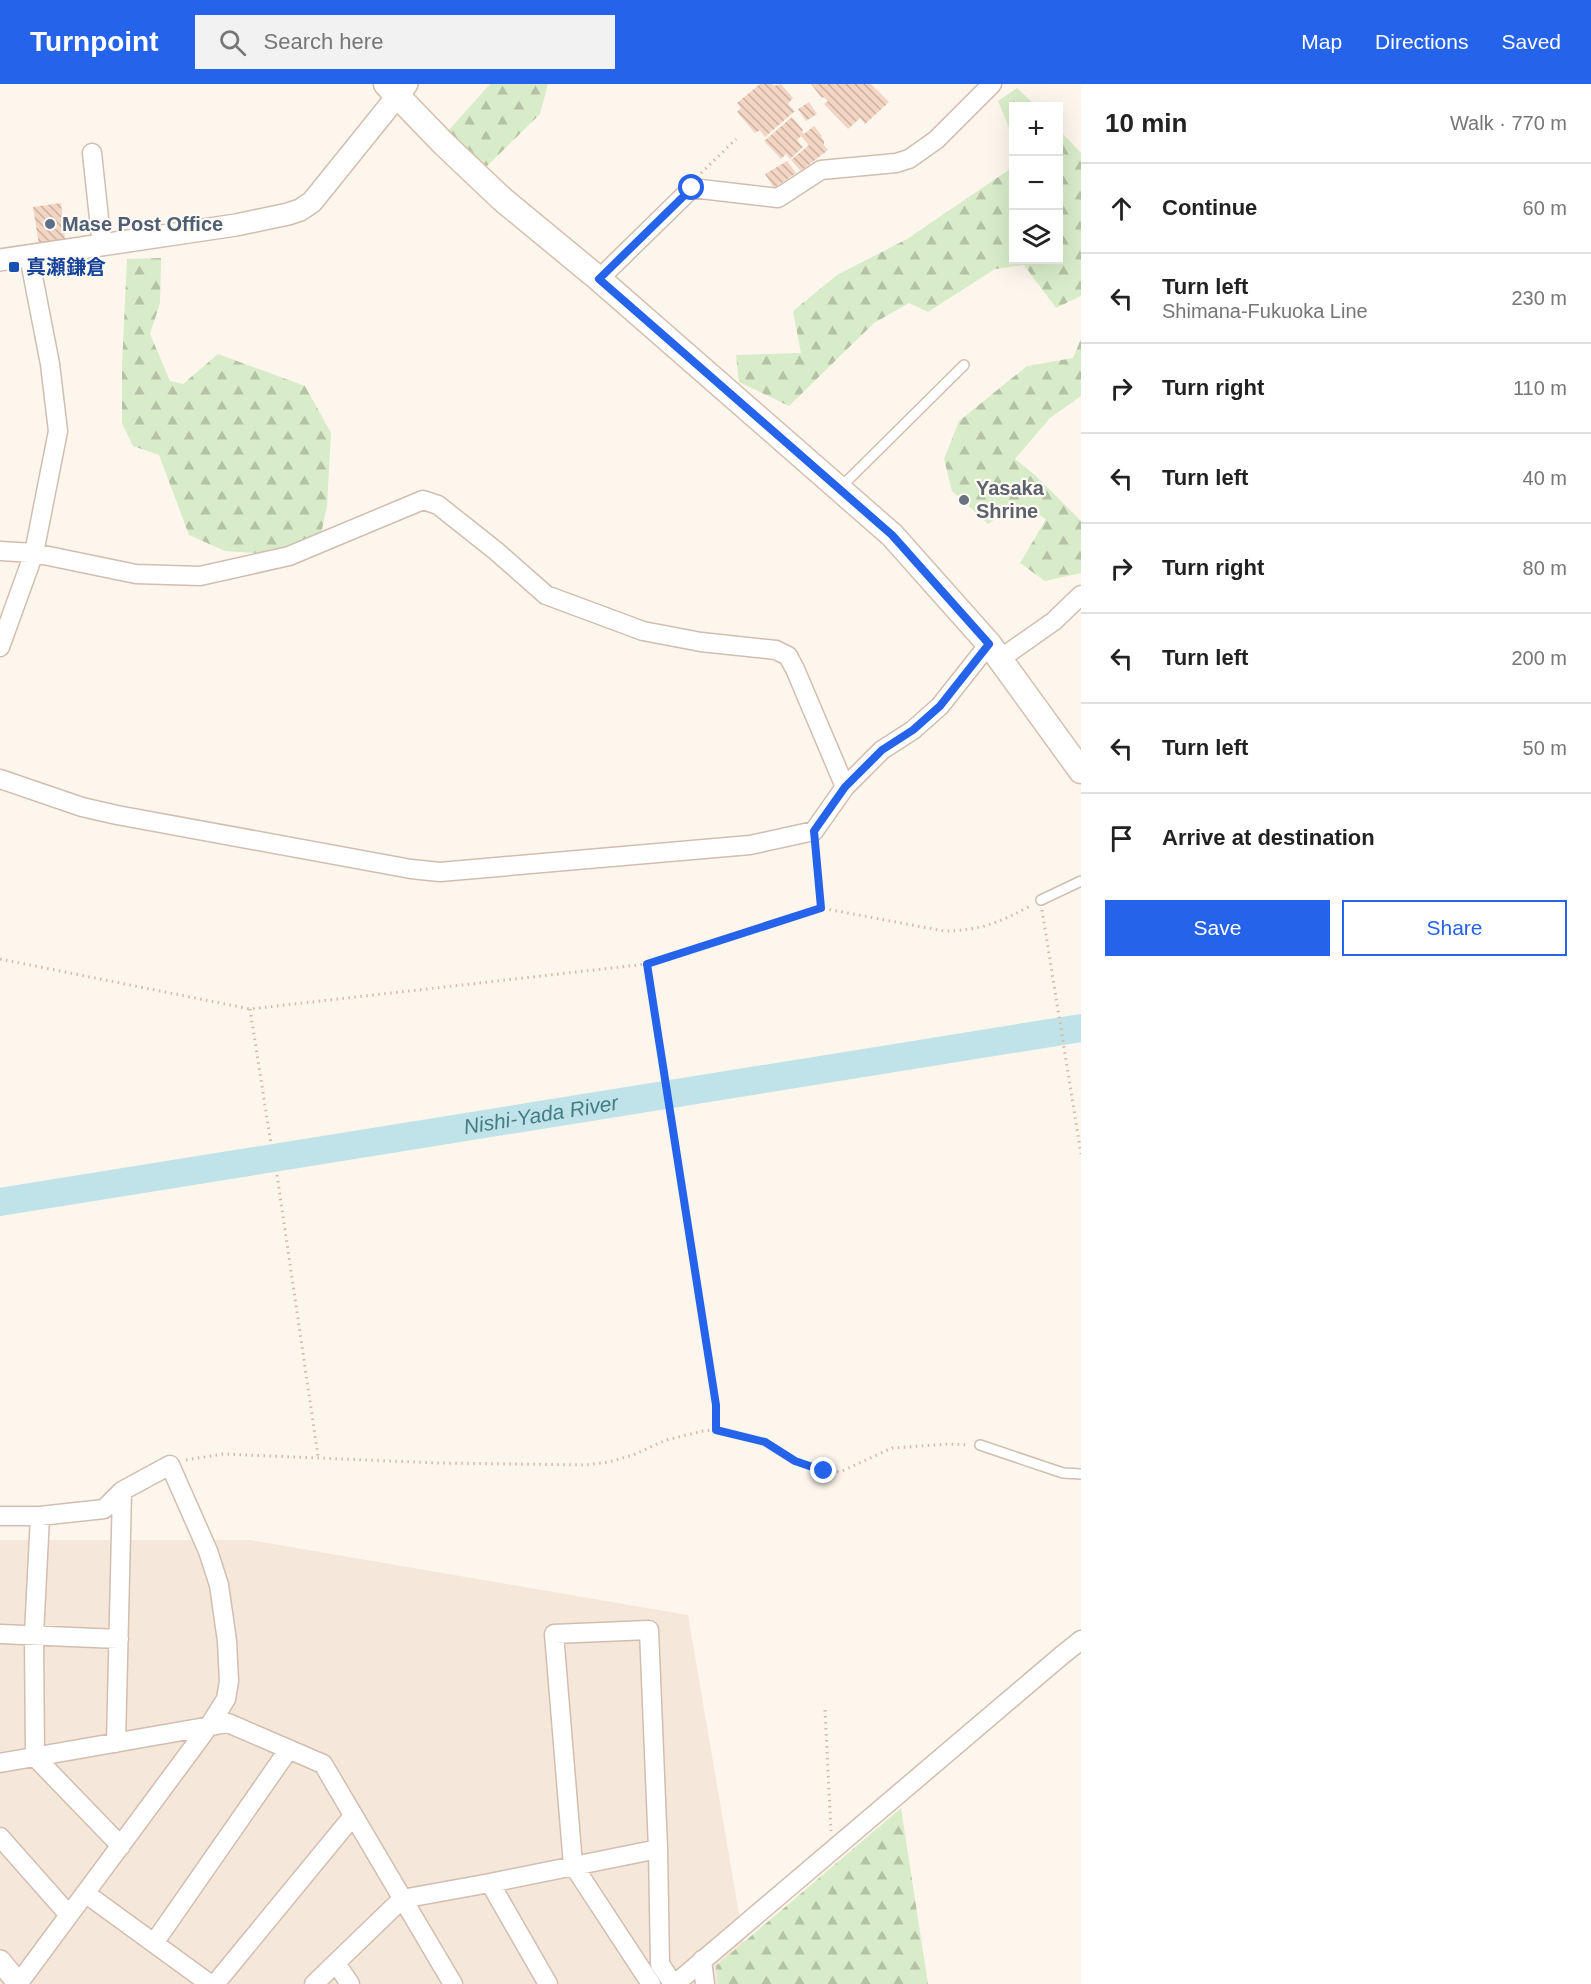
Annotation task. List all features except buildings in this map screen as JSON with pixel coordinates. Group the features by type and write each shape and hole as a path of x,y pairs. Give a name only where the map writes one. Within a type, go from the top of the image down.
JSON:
{"main road":[{"path":"397,88 444,144 502,199 599,279 892,535 994,651 1081,771"}],"street":[{"path":"599,279 692,188 778,198 821,170 877,165 909,159 936,140 992,84"},
{"path":"0,260 246,223 300,210 312,202 397,88"},
{"path":"92,153 102,246"},
{"path":"0,647 34,553 58,431 50,364 29,256"},
{"path":"0,551 34,553 136,574 200,576 289,556 423,500 438,505 496,550 546,595 643,631 701,642 776,650 788,656 845,787"},
{"path":"0,779 82,807 117,816 411,869 440,872 750,845 814,831 845,787 882,750 913,730 994,651 1054,621 1081,595"},
{"path":"0,1516 40,1516 104,1509 122,1491 170,1465 208,1551 219,1585 227,1641 229,1681 226,1699 209,1726 18,1984 0,1961"},
{"path":"116,1743 122,1491"},
{"path":"40,1516 34,1635 36,1757 121,1846"},
{"path":"651,1984 573,1865 554,1634 649,1630 660,1964 674,1984 1081,1640"},
{"path":"0,1634 119,1639"},
{"path":"0,1763 228,1723 323,1764 453,1984"},
{"path":"153,1943 289,1749"},
{"path":"85,1893 212,1984 354,1816"},
{"path":"0,1837 69,1915"},
{"path":"314,1984 402,1899 658,1849"},
{"path":"490,1883 548,1984"},
{"path":"702,1960 705,1984"},
{"path":"336,1963 350,1984"}],"lane":[{"path":"839,489 964,365"},
{"path":"1041,900 1081,881"},
{"path":"980,1445 1063,1473 1081,1474"}],"path":[{"path":"692,188 699,175 736,139"},
{"path":"814,831 821,908"},
{"path":"0,958 250,1009 647,964 821,908 944,931 964,931 1004,920 1041,900 1081,1154"},
{"path":"647,964 716,1405 716,1430"},
{"path":"250,1009 271,1143"},
{"path":"277,1175 318,1456"},
{"path":"170,1465 196,1457 223,1454 586,1465 609,1462 633,1455 666,1440 716,1430 765,1442 795,1461 824,1471 840,1472 892,1448 949,1444 980,1445"},
{"path":"825,1710 832,1850"}],"shaded area":[{"path":"0,1540 250,1540 688,1615 751,1984 0,1984"}],"green space":[{"path":"490,84 548,84 540,114 485,168 448,131"},
{"path":"1017,88 1032,102 1009,102 1009,127 998,101"},
{"path":"1063,134 1081,153 1081,296 1056,308 1024,265 995,269 928,312 909,303 874,323 789,406 739,382 736,355 801,353 793,311 837,275 907,239 1009,170 1009,264 1063,264"},
{"path":"161,258 160,303 150,334 170,381 183,384 218,354 305,386 331,433 327,506 320,539 254,553 225,551 189,535 159,455 133,446 122,423 127,259"},
{"path":"1081,339 1081,396 1050,418 1015,459 1035,475 1081,521 1081,573 1045,581 1020,563 1046,519 1028,509 1016,507 988,524 952,491 944,459 959,421 1027,366 1073,358"},
{"path":"901,1808 928,1984 718,1984 716,1966"}],"waterway":[{"name":"Nishi-Yada River","path":"0,1202 1081,1028"}],"place":[{"name":"Mase Post Office","path":"50,224"},
{"name":"真瀬鎌倉","path":"14,267"},
{"name":"Yasaka Shrine","path":"964,500"}],"route":[{"path":"692,188 599,279 892,535 989,644 940,706 913,730 882,750 845,787 818,824 814,831 821,908 647,964 716,1405 716,1430 765,1442 795,1461 824,1471"}]}
